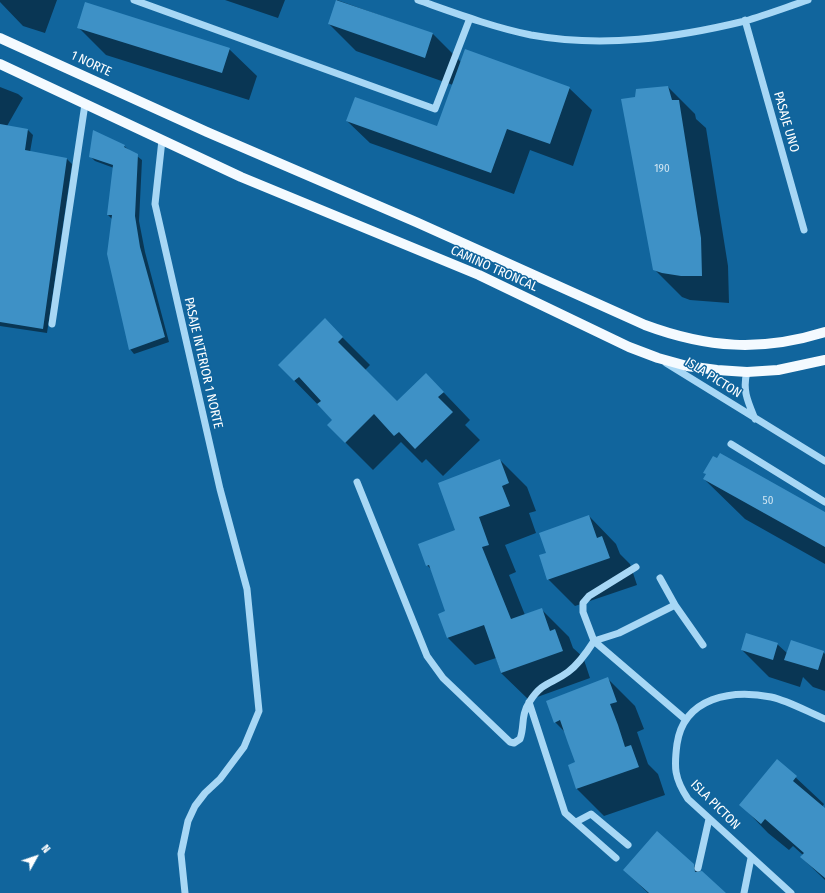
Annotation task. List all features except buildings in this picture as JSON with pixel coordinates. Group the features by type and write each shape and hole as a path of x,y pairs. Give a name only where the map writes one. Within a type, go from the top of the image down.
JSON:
{"main road":[{"name":"1 NORTE","path":"0,38 170,115"},
{"path":"0,64 162,140"},
{"name":"CAMINO TRONCAL","path":"170,115 416,222 644,325 670,335 724,345 752,346 780,343 825,332"},
{"name":"CAMINO TRONCAL","path":"162,140 241,177 479,275 629,347 658,358 702,368 747,372 778,370 825,360"}],"street":[{"path":"134,0 435,109 470,18"},
{"path":"418,0 500,28 531,34 594,41 664,37 745,20 808,0"},
{"name":"PASAJE UNO","path":"745,20 804,230"},
{"path":"52,324 86,104"},
{"name":"PASAJE INTERIOR 1 NORTE","path":"162,140 155,204 220,489 247,588 259,711 244,747 220,779 201,797 188,821 181,854 185,893"},
{"name":"ISLA PICTON","path":"658,358 825,461"},
{"name":"ISLA PICTON","path":"747,372 745,394 755,419"},
{"path":"731,444 825,502"},
{"path":"357,482 428,656 443,678 510,742 514,743 520,739 524,712 537,690 568,672 583,657 594,641 619,633 675,605"},
{"path":"636,567 589,596 583,603 583,612 594,641 686,720"},
{"path":"660,578 675,605 703,645"},
{"name":"ISLA PICTON","path":"791,893 688,799 678,784 675,762 678,736 686,720 697,708 712,699 726,695 748,693 773,697 825,719"},
{"path":"529,702 565,813 616,858"},
{"path":"576,822 591,814 628,845"},
{"path":"698,868 709,819"},
{"path":"744,893 751,858"}]}
